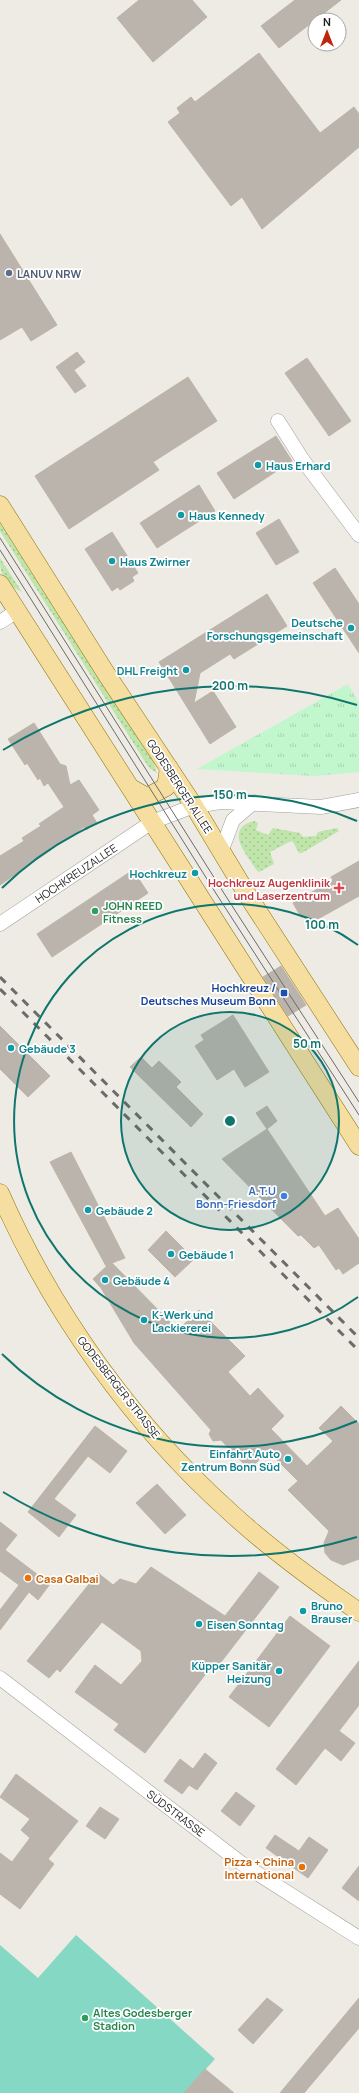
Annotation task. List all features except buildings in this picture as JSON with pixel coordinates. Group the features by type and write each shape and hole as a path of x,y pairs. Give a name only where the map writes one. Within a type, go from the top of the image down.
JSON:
{"main road":[{"name":"GODESBERGER ALLEE","path":"0,505 107,675 194,806 221,852 359,1067"},
{"path":"0,584 131,788 202,904 359,1146"},
{"path":"131,788 147,797 166,787 169,768"},
{"name":"GODESBERGER STRASSE","path":"0,1193 36,1266 70,1322 127,1401 158,1439 228,1512 296,1568 359,1612"}],"street":[{"path":"278,421 302,459 359,536"},
{"path":"0,622 17,611"},
{"name":"HOCHKREUZALLEE","path":"0,924 152,822 194,806 221,802 254,802 321,807 359,800"},
{"path":"221,852 233,820 254,802"},
{"name":"GODESBERGER STRASSE","path":"296,1568 359,1601"},
{"name":"SÜDSTRASSE","path":"0,1678 241,1863 359,1938"}],"green space":[{"path":"0,518 153,760 157,773 149,768 0,531"},
{"path":"0,558 22,592 11,586 2,575"},
{"path":"348,684 359,703 359,772 314,776 197,769"},
{"path":"254,821 258,823 256,830 268,835 273,828 300,833 303,837 316,836 318,832 337,828 339,831 302,853 299,853 291,841 270,852 274,864 259,872 245,854 239,837 239,832 242,828 246,824"},
{"name":"Altes Godesberger Stadion","path":"76,1935 215,2059 184,2093 0,2093 0,1945 38,1978"}],"tram line":[{"path":"0,538 227,898 359,1102"},
{"path":"0,550 217,895 359,1115"}],"railway":[{"path":"0,977 359,1338"},
{"path":"0,989 359,1351"}],"place":[{"name":"LANUV NRW","path":"9,273"},
{"name":"Haus Erhard","path":"258,465"},
{"name":"Haus Kennedy","path":"181,515"},
{"name":"Haus Zwirner","path":"112,561"},
{"name":"Deutsche Forschungsgemeinschaft","path":"351,628"},
{"name":"DHL Freight","path":"186,670"},
{"name":"Hochkreuz","path":"195,873"},
{"name":"Hochkreuz Augenklinik und Laserzentrum","path":"339,888"},
{"name":"JOHN REED Fitness","path":"95,911"},
{"name":"Hochkreuz / Deutsches Museum Bonn","path":"284,993"},
{"name":"Gebäude 3","path":"11,1048"},
{"name":"A.T.U Bonn-Friesdorf","path":"284,1196"},
{"name":"Gebäude 2","path":"88,1210"},
{"name":"Gebäude 1","path":"171,1254"},
{"name":"Gebäude 4","path":"105,1280"},
{"name":"K-Werk und Lackiererei","path":"144,1320"},
{"name":"Einfahrt Auto Zentrum Bonn Süd","path":"288,1459"},
{"name":"Casa Galbai","path":"28,1578"},
{"name":"Bruno Brauser","path":"303,1611"},
{"name":"Eisen Sonntag","path":"199,1624"},
{"name":"Küpper Sanitär Heizung","path":"279,1671"},
{"name":"Pizza + China International","path":"302,1867"},
{"name":"Altes Godesberger Stadion","path":"85,2018"}]}
